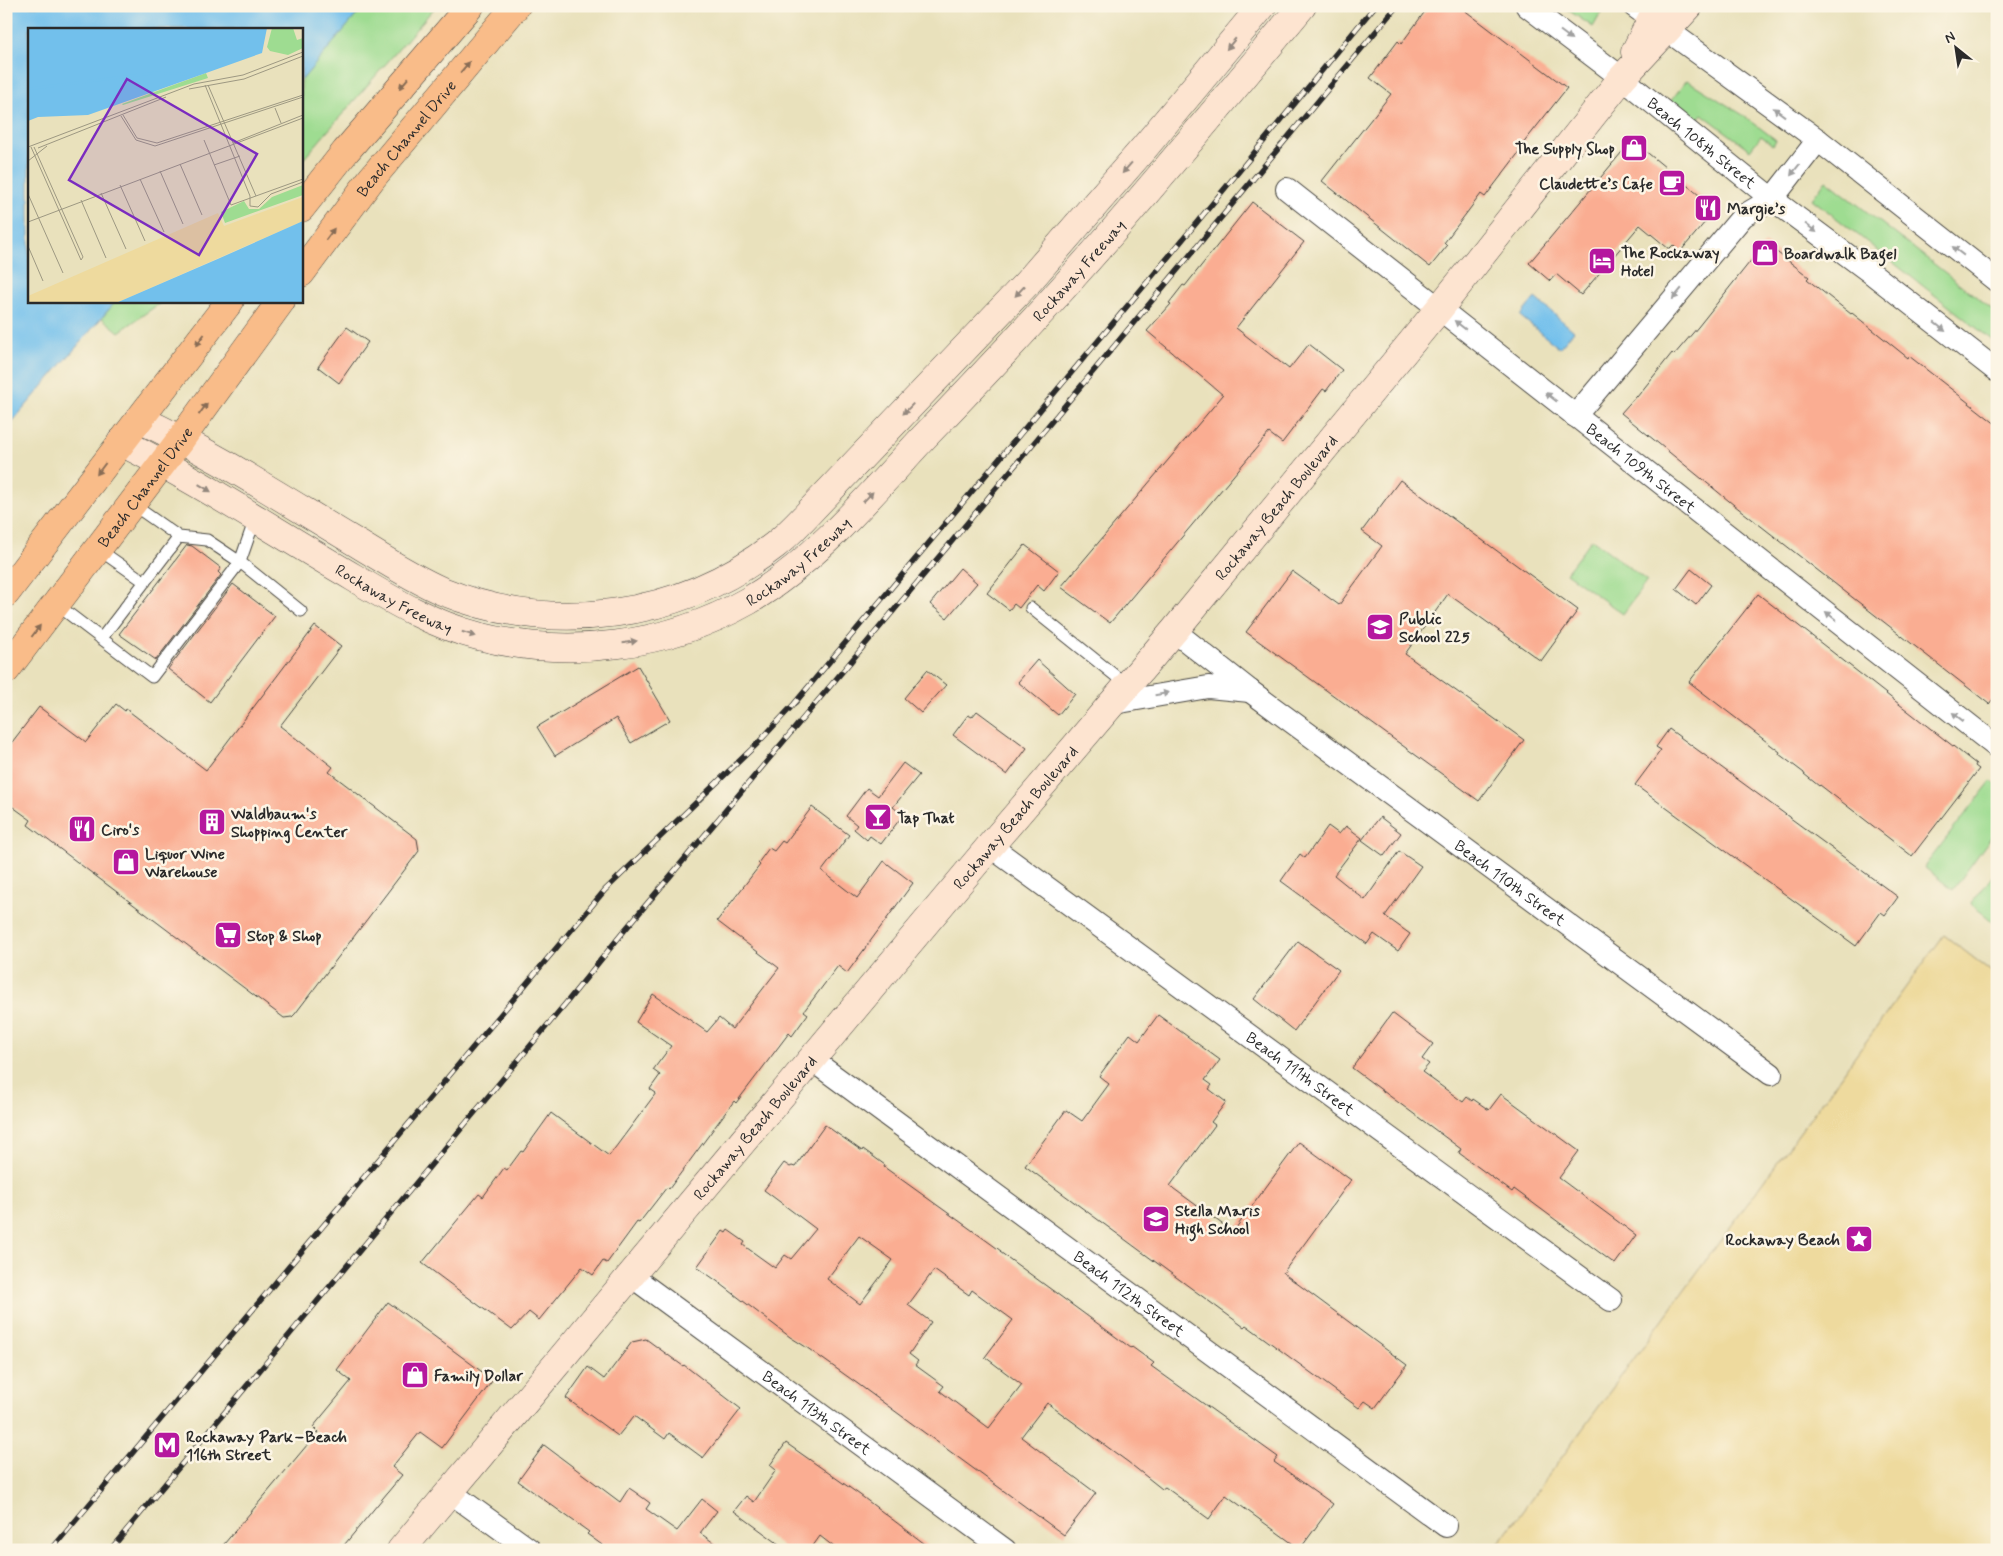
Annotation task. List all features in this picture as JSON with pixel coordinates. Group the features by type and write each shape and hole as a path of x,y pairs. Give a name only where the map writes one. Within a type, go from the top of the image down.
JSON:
{"main road":[{"path":"302,207 346,151 470,6"},
{"name":"Beach Channel Drive","path":"302,273 367,185 516,6"},
{"path":"6,593 229,302"},
{"name":"Beach Channel Drive","path":"6,670 132,504 280,302"}],"street":[{"name":"Rockaway Freeway","path":"139,419 181,438 417,579 465,599 514,611 562,617 604,615 665,603 726,577 758,557 787,535 1027,283 1144,148 1262,6"},
{"name":"Rockaway Freeway","path":"122,442 163,462 255,519 418,614 454,629 507,643 557,647 630,643 679,631 731,609 763,591 812,553 958,402 1080,270 1302,6"},
{"name":"Beach 108th Street","path":"1526,6 1622,78 1772,199 1874,275 1997,371"},
{"name":"Rockaway Beach Boulevard","path":"402,1550 990,846 1174,631 1439,309 1622,78 1652,16 1688,6"},
{"path":"1652,16 1818,140 1997,281"},
{"path":"1575,416 1743,216 1772,199 1818,140"},
{"name":"Beach 109th Street","path":"1287,189 1997,746"},
{"name":"Beach 110th Street","path":"1174,631 1250,691 1771,1074"},
{"path":"1121,694 1208,688 1250,691"},
{"name":"Beach 111th Street","path":"990,846 1611,1300"},
{"name":"Beach 112th Street","path":"812,1060 1446,1526"},
{"name":"Beach 113th Street","path":"630,1275 1005,1550"},
{"path":"450,1492 530,1550"}],"lane":[{"path":"132,504 179,537 207,540 240,562 301,612"},
{"path":"56,604 152,677 240,562 255,519"},
{"path":"101,639 179,537"},
{"path":"98,549 145,582"},
{"path":"1031,608 1121,694"}],"green space":[{"path":"364,6 436,6 302,161 302,80"},
{"path":"1562,6 1605,6 1593,27"},
{"path":"1687,80 1743,115 1776,140 1773,145 1761,136 1750,150 1702,114 1699,118 1694,116 1687,117 1669,103"},
{"path":"1826,180 1997,313 1997,344 1812,199"},
{"path":"115,302 162,302 119,332 102,318"},
{"path":"1592,539 1647,581 1623,614 1566,573"},
{"path":"1991,781 1997,785 1997,829 1953,890 1924,867"},
{"path":"1997,870 1997,925 1971,904"}],"sand":[{"name":"Rockaway Beach","path":"1944,935 1997,976 1997,1550 1494,1550"}],"water":[{"path":"6,6 364,6 302,80 302,28 28,28 28,302 115,302 6,429"},
{"path":"1535,298 1574,331 1559,348 1520,316"}],"building":[{"path":"1429,6 1459,6 1567,88 1518,150 1520,151 1485,197 1481,194 1444,243 1447,246 1430,267 1322,181 1391,94 1370,78 1398,41 1401,44"},
{"path":"1632,140 1716,209 1680,252 1673,245 1669,249 1640,225 1581,295 1556,274 1550,281 1529,263"},
{"path":"1252,202 1304,242 1236,328 1289,369 1309,344 1342,370 1326,391 1323,389 1282,443 1269,433 1110,623 1061,587 1223,395 1147,331 1171,304 1169,303 1183,285 1185,286"},
{"path":"1765,243 1809,277 1807,279 1851,314 1908,358 1909,356 1997,425 1997,694 1989,704 1734,505 1621,413 1637,397 1672,353 1674,355 1698,327"},
{"path":"347,327 368,342 339,383 318,367"},
{"path":"1400,480 1578,610 1541,661 1448,594 1405,654 1524,740 1479,801 1246,632 1292,571 1339,605 1382,546 1362,531"},
{"path":"187,545 192,546 221,568 218,572 221,575 156,660 119,634"},
{"path":"1025,545 1059,571 1044,591 1037,585 1019,608 1014,604 1009,610 987,593"},
{"path":"960,568 977,583 947,618 930,604"},
{"path":"1691,569 1711,585 1696,605 1676,589"},
{"path":"233,584 275,616 210,702 168,669"},
{"path":"1758,594 1976,764 1975,766 1979,769 1912,856 1819,786 1779,754 1780,752 1689,682"},
{"name":"Waldbaum's Shopping Center","path":"315,626 341,646 280,726 333,767 329,772 417,839 419,851 295,1014 292,1017 284,1018 28,825 31,820 6,802 6,750 39,707 86,742 116,704 125,711 126,709 206,770"},
{"path":"1037,660 1075,694 1058,715 1018,682"},
{"path":"638,666 670,720 631,743 616,718 555,756 537,727"},
{"path":"927,670 946,685 921,713 904,698"},
{"path":"977,711 1027,748 1007,775 953,735 968,715 972,717"},
{"path":"1669,729 1898,897 1885,915 1881,912 1856,946 1635,785 1661,750 1656,747"},
{"path":"903,763 919,775 893,807 903,815 881,844 870,836 867,840 854,829 857,825 846,816 867,788 878,796"},
{"path":"812,807 849,835 822,871 857,898 884,861 913,883 847,973 838,966 804,1011 808,1014 792,1036 789,1033 736,1103 734,1101 669,1189 667,1187 639,1223 637,1222 607,1263 603,1261 593,1275 582,1267 539,1320 529,1312 512,1330 422,1263 479,1194 483,1197 504,1168 507,1170 521,1151 523,1152 551,1113 609,1156 656,1093 650,1089 660,1075 653,1070 671,1046 636,1022 653,994 707,1032 719,1018 732,1029 779,968 717,921 760,865 758,863 769,848 774,851 782,841 785,843"},
{"path":"1380,817 1401,833 1384,856 1362,840"},
{"path":"1328,826 1339,834 1346,826 1362,838 1334,875 1365,900 1399,851 1421,866 1385,916 1410,934 1398,951 1374,934 1367,944 1281,881 1300,854 1305,858"},
{"path":"1298,941 1339,970 1294,1031 1254,999"},
{"path":"1392,1013 1433,1044 1422,1059 1429,1064 1422,1072 1463,1102 1467,1097 1489,1110 1501,1094 1579,1151 1559,1178 1636,1235 1615,1264 1514,1189 1512,1192 1459,1153 1461,1149 1352,1068"},
{"path":"1158,1015 1220,1060 1205,1080 1212,1085 1209,1089 1226,1102 1211,1122 1215,1125 1170,1186 1233,1232 1299,1142 1351,1180 1283,1273 1407,1365 1375,1408 1365,1401 1359,1408 1246,1325 1244,1327 1025,1166 1066,1110 1082,1121 1109,1084 1099,1076 1130,1034 1139,1041"},
{"path":"825,1125 862,1151 863,1149 885,1165 884,1167 1154,1363 1151,1366 1278,1457 1274,1462 1333,1504 1300,1549 1226,1495 1209,1519 1165,1487 1162,1489 1047,1403 1021,1437 1096,1493 1064,1535 858,1384 790,1337 697,1267 723,1231 726,1233 728,1230 745,1242 743,1245 775,1268 785,1255 791,1259 816,1229 764,1190 784,1163 790,1167 795,1167","holes":["859,1236 893,1260 860,1304 827,1279","934,1270 969,1295 972,1290 1013,1320 985,1357 1022,1385 989,1428 940,1391 944,1386 915,1365 918,1361 909,1354 931,1322 908,1305"]},
{"path":"388,1302 493,1380 442,1448 420,1432 392,1467 402,1475 340,1550 219,1550 318,1432 313,1427 351,1381 337,1370"},
{"path":"646,1339 684,1365 741,1409 703,1458 669,1433 665,1439 634,1416 618,1436 566,1398 588,1367 604,1379 632,1342"},
{"path":"786,1443 860,1495 933,1550 838,1550 820,1536 810,1550 787,1550 734,1511 746,1496 754,1502 776,1470 770,1465"},
{"path":"544,1445 620,1502 629,1488 650,1503 646,1509 677,1531 702,1499 717,1511 700,1533 724,1550 609,1550 587,1534 589,1532 518,1481"}],"railway":[{"path":"51,1550 605,890 757,744 794,704 1170,255 1375,6"},
{"path":"110,1550 624,931 948,546 1397,6"}],"place":[{"name":"The Supply Shop","path":"1634,148"},
{"name":"Claudette’s Cafe","path":"1672,183"},
{"name":"Margie’s","path":"1708,208"},
{"name":"Boardwalk Bagel","path":"1765,253"},
{"name":"The Rockaway Hotel","path":"1602,261"},
{"name":"Public School 225","path":"1380,627"},
{"name":"Tap That","path":"878,817"},
{"name":"Waldbaum's Shopping Center","path":"212,822"},
{"name":"Ciro's","path":"82,829"},
{"name":"Liquor Wine Warehouse","path":"126,862"},
{"name":"Stop & Shop","path":"228,935"},
{"name":"Stella Maris High School","path":"1156,1219"},
{"name":"Rockaway Beach","path":"1859,1239"},
{"name":"Family Dollar","path":"415,1375"},
{"name":"Rockaway Park–Beach 116th Street","path":"167,1445"}]}
